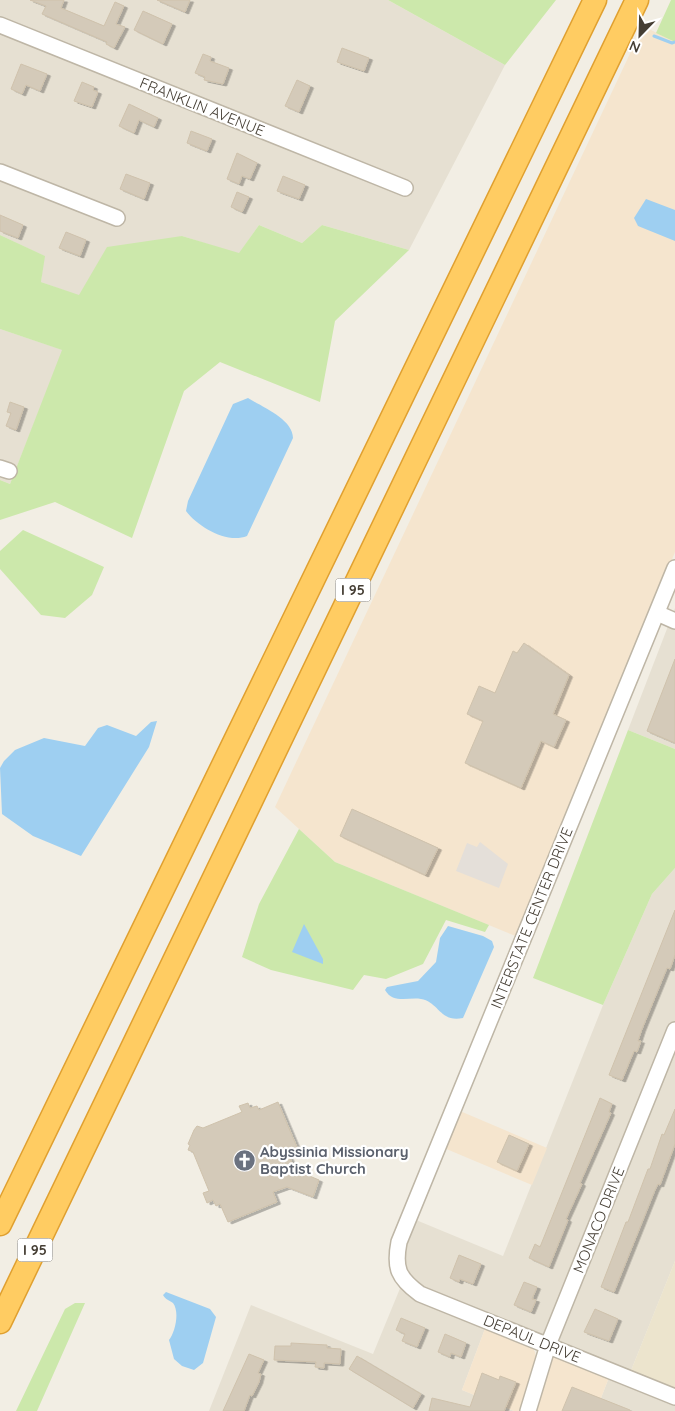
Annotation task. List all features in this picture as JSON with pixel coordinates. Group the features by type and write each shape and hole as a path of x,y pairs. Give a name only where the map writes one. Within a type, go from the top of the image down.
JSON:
{"highway":[{"name":"I 95","path":"0,1224 595,0"},
{"name":"I 95","path":"0,1322 637,0"}],"street":[{"name":"FRANKLIN AVENUE","path":"0,25 405,188"},
{"path":"0,172 117,218"},
{"name":"INTERSTATE CENTER DRIVE","path":"398,1270 396,1258 399,1242 675,568"},
{"path":"656,613 675,621"},
{"name":"MONACO DRIVE","path":"528,1411 548,1345 675,1030"},
{"name":"DEPAUL DRIVE","path":"398,1270 408,1286 420,1294 675,1397"}],"shaded area":[{"path":"0,0 388,0 505,65 409,250 322,225 302,243 259,225 239,254 182,236 79,296 41,282 44,256 0,235"},
{"path":"643,26 675,42 675,552 518,937 335,862 275,807"},
{"path":"0,329 63,350 10,484 0,480"},
{"path":"675,608 675,749 628,730"},
{"path":"480,842 508,864 499,888 456,871 467,843 477,847"},
{"path":"675,868 675,1261 630,1373 675,1392 675,1411 596,1411 613,1367 430,1293 409,1276 404,1265 404,1251 416,1220 503,1256 603,1005 652,894"},
{"path":"460,1111 547,1148 532,1185 444,1148"},
{"path":"675,1261 675,1392 630,1373"},
{"path":"401,1286 486,1326 462,1390 514,1411 209,1411 251,1305 373,1354"},
{"path":"486,1326 531,1346 535,1352 536,1359 522,1411 514,1411 462,1390"},
{"path":"556,1344 613,1367 596,1411 535,1411"}],"green space":[{"path":"388,0 556,0 505,65"},
{"path":"671,0 675,0 675,42 656,33"},
{"path":"259,225 302,243 322,225 409,250 335,321 320,402 220,362 184,391 132,538 55,502 0,520 0,480 10,484 62,350 0,329 0,235 45,256 41,282 79,295 107,247 182,236 239,253"},
{"path":"23,530 104,567 92,595 65,618 41,615 0,569 0,551"},
{"path":"628,730 675,749 675,868 652,894 603,1005 533,978"},
{"path":"299,829 335,862 489,925 485,932 446,920 423,964 386,979 364,975 353,990 271,970 242,957 259,904"},
{"path":"75,1303 85,1303 37,1411 16,1411 65,1309"}],"water":[{"path":"646,199 675,210 675,241 638,226 634,218"},
{"path":"248,398 282,419 292,431 293,438 247,536 231,538 205,528 186,511 188,501 233,404"},
{"path":"157,721 149,747 81,856 33,836 2,814 0,768 15,750 44,738 85,746 98,728 107,725 136,736 151,722"},
{"path":"304,924 323,959 323,964 292,952"},
{"path":"448,926 483,936 492,941 494,947 463,1018 455,1019 444,1015 427,1001 392,997 385,990 387,987 418,981 436,962 440,938"},
{"path":"166,1292 210,1309 216,1317 203,1363 194,1370 182,1366 174,1359 169,1340 175,1328 176,1312 173,1303 163,1295"}],"building":[{"path":"30,0 64,0 61,8 104,26 115,2 124,6 116,24 125,27 114,48 106,44 107,42 42,14 46,6"},
{"path":"157,0 190,0 185,12"},
{"path":"143,11 172,24 163,44 134,30"},
{"path":"342,48 369,58 364,71 337,62"},
{"path":"203,54 211,57 210,61 229,68 223,84 204,80 205,77 195,73"},
{"path":"21,64 47,74 40,91 26,85 22,94 11,89"},
{"path":"297,80 310,86 299,112 285,106"},
{"path":"82,82 94,87 93,90 98,92 92,107 74,101"},
{"path":"129,104 158,118 154,127 139,120 134,133 119,126"},
{"path":"191,131 212,139 207,151 187,143"},
{"path":"237,153 257,163 250,179 242,176 239,184 227,179"},
{"path":"126,174 150,183 144,199 120,189"},
{"path":"283,176 305,185 299,199 277,191"},
{"path":"237,192 249,197 242,212 231,207"},
{"path":"0,215 23,225 18,238 0,231"},
{"path":"66,232 86,240 80,256 59,248"},
{"path":"10,402 24,407 16,430 6,426 11,413 7,412"},
{"path":"524,643 569,675 553,714 566,720 554,747 541,741 521,788 465,763 483,721 467,714 479,686 495,693 513,651 517,653"},
{"path":"675,659 675,743 647,731"},
{"path":"352,809 438,848 425,875 340,836"},
{"path":"675,910 675,955 670,969 667,968 642,1029 638,1041 641,1041 637,1052 634,1051 622,1080 609,1075"},
{"path":"600,1098 612,1104 609,1112 611,1113 580,1183 582,1184 566,1219 568,1220 549,1267 529,1258 535,1244 540,1247"},
{"name":"Abyssinia Missionary Baptist Church","path":"278,1102 299,1152 289,1156 295,1170 319,1180 313,1197 287,1187 273,1192 277,1202 228,1222 220,1204 216,1206 213,1200 207,1203 203,1193 209,1191 193,1152 188,1150 190,1145 188,1144 197,1126 203,1128 242,1112 239,1106 248,1103 250,1108 257,1106 259,1110"},
{"path":"675,1109 675,1144 660,1185 658,1184 655,1190 614,1292 601,1287 648,1169 650,1169 662,1134 664,1135"},
{"path":"509,1135 529,1144 517,1171 497,1162"},
{"path":"459,1255 481,1264 473,1284 460,1279 459,1282 450,1278"},
{"path":"524,1282 537,1287 532,1299 536,1300 531,1312 514,1305"},
{"path":"595,1309 618,1319 609,1341 584,1332"},
{"path":"401,1318 425,1328 417,1347 402,1341 405,1334 396,1330"},
{"path":"445,1334 466,1343 461,1357 451,1353 450,1357 438,1352"},
{"path":"291,1343 327,1345 327,1348 341,1349 340,1364 324,1363 324,1368 315,1367 316,1362 274,1360 275,1346 291,1346"},
{"path":"249,1354 264,1360 258,1373 261,1374 259,1382 252,1396 250,1395 244,1411 223,1411"},
{"path":"357,1356 421,1394 413,1408 349,1369"},
{"path":"482,1373 499,1380 500,1376 516,1382 504,1411 429,1411 432,1398 470,1407"},
{"path":"572,1387 630,1410 630,1411 562,1411"}],"waterway":[{"path":"654,36 672,43 675,42"}],"place":[{"name":"Abyssinia Missionary Baptist Church","path":"244,1161"}]}
